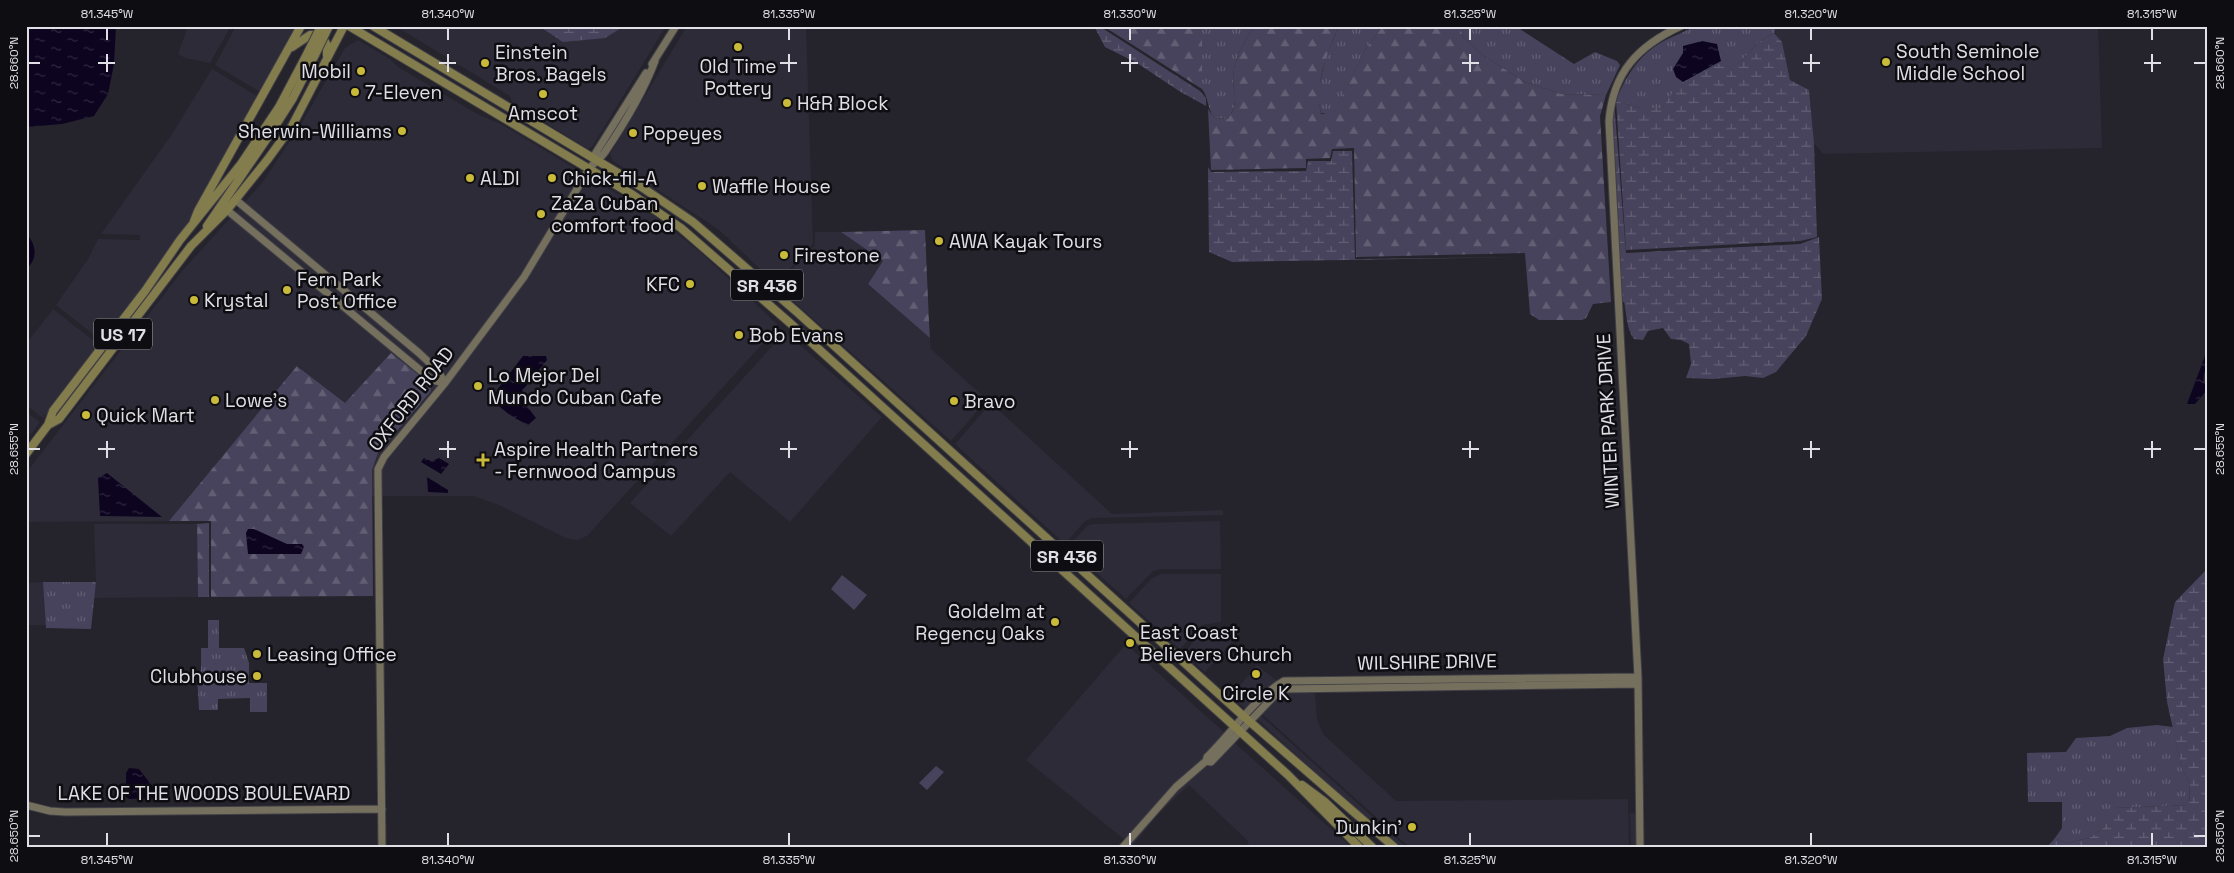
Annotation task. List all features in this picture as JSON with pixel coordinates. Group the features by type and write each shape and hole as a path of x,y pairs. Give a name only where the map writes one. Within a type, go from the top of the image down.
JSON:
{"main road":[{"path":"192,228 198,211 290,49 301,26"},
{"name":"US 17","path":"48,425 59,419 197,240 270,134 293,98 321,26"},
{"name":"US 17","path":"26,454 48,425 53,411 260,136 329,26"},
{"path":"197,240 228,210 292,126 344,26"},
{"name":"SR 436","path":"349,26 633,195 681,228 790,323 1238,729 1288,775 1360,847"},
{"name":"SR 436","path":"373,26 664,202 701,229 948,448 1247,719 1394,847"},
{"path":"290,49 304,38 314,34 321,35 327,44 326,63"},
{"path":"681,228 692,231 701,229"},
{"path":"696,241 703,240 723,247"},
{"path":"925,446 948,448"},
{"path":"944,462 953,459 963,462"},
{"path":"1088,593 1109,605 1122,607"},
{"path":"1117,619 1126,616 1143,626"},
{"path":"1288,775 1325,802 1372,847"}],"street":[{"name":"OXFORD ROAD","path":"382,847 378,469 389,450 445,383 524,277 589,169 595,160 604,154 632,109 655,61 676,26"},
{"name":"WINTER PARK DRIVE","path":"1640,847 1638,680 1609,115 1616,87 1628,63 1656,39 1681,26"},
{"path":"236,200 438,370 445,383"},
{"path":"228,210 432,380 445,383"},
{"path":"271,247 279,236"},
{"path":"293,266 302,255"},
{"path":"311,280 319,270"},
{"path":"392,348 400,337"},
{"name":"WILSHIRE DRIVE","path":"1275,690 1284,681 1292,680 1572,676 1638,680"},
{"path":"1572,676 1572,684"},
{"path":"1471,678 1472,686"},
{"name":"WILSHIRE DRIVE","path":"1275,690 1293,688 1572,684 1638,680"},
{"path":"1122,847 1176,788 1206,761 1212,762 1238,729 1275,690"},
{"name":"LAKE OF THE WOODS BOULEVARD","path":"26,805 50,811 65,812 382,808"}],"shaded area":[{"path":"188,26 231,26 210,63 185,58 178,54"},
{"path":"236,26 298,26 262,93 215,65"},
{"path":"395,26 666,26 592,147 588,149 512,102 510,96"},
{"path":"687,26 806,26 813,244 776,284 718,229 613,161 610,154"},
{"path":"1776,26 2098,26 2102,148 1823,154 1814,143 1809,90 1790,80 1782,42 1774,33"},
{"path":"358,40 390,59 398,67 479,115 501,124 656,217 700,252 777,324 777,328 587,536 577,540 566,538 499,505 473,496 372,496 372,470 378,453 431,391 346,404 298,366 169,521 26,522 26,473 183,270 262,183 301,124 345,48"},
{"path":"212,69 260,98 190,226 102,341 56,305 88,259 98,239 140,240 140,235 101,234 172,134"},
{"path":"815,232 841,232 883,261 868,284 930,338 931,349 987,400 951,441 776,286 815,245"},
{"path":"53,309 99,345 43,418 26,405 26,344"},
{"path":"785,332 882,417 790,522 730,472 671,536 630,503"},
{"path":"991,403 1112,514 1223,510 1223,515 1092,518 1084,522 1065,544 955,444"},
{"path":"26,412 40,422 26,441"},
{"path":"1220,521 1221,569 1161,569 1153,571 1126,599 1068,547 1087,526 1093,524"},
{"path":"94,524 197,524 198,597 94,598 96,582"},
{"path":"1161,574 1221,574 1221,622 1202,625 1180,649 1129,603 1151,579"},
{"path":"43,582 46,625 26,625 26,583"},
{"path":"1210,628 1229,628 1231,643 1205,672 1184,653 1201,633"},
{"path":"1126,644 1226,734 1204,760 1125,840 1026,760"},
{"path":"1257,665 1276,680 1281,680 1247,710 1231,696"},
{"path":"1291,691 1311,691 1315,694 1317,720 1324,735 1396,801 1628,799 1629,847 1409,847 1262,714 1277,698"},
{"path":"1260,715 1406,847 1400,847 1325,781 1257,719"},
{"path":"1235,743 1351,847 1245,847 1249,842 1189,785 1160,812 1131,847 1126,847 1178,790 1207,764 1213,764"},
{"path":"1630,813 1637,813 1638,847 1631,847"}],"green space":[{"path":"539,26 624,26 605,38 563,42"},
{"path":"1094,26 1099,26 1200,91 1206,98 1206,106 1179,91 1137,63 1105,47"},
{"path":"1103,26 1202,26 1202,89"},
{"path":"1202,26 1254,26 1235,63 1233,77 1235,99 1228,119 1214,118 1202,89"},
{"path":"1254,26 1339,26 1326,58 1320,80 1319,102 1321,114 1333,114 1365,50 1383,26 1460,26 1463,37 1484,56 1525,82 1561,94 1606,95 1600,116 1611,302 1593,304 1586,318 1582,320 1539,320 1530,314 1525,253 1356,257 1354,148 1332,149 1330,158 1306,159 1306,168 1211,170 1208,109 1214,118 1228,119 1232,112 1235,100 1233,76 1235,63"},
{"path":"1339,26 1383,26 1365,50 1333,115 1321,113 1317,94 1326,57"},
{"path":"1460,26 1515,26 1574,64 1595,52 1617,61 1620,65 1606,95 1561,94 1525,82 1484,56 1463,37"},
{"path":"1694,26 1776,26 1774,33 1760,41 1741,61 1668,100 1662,108 1640,108 1616,101 1634,67 1646,54 1662,42"},
{"path":"1774,33 1782,42 1790,80 1809,90 1814,143 1817,237 1800,241 1626,250 1616,101 1640,108 1662,108 1677,86 1721,63 1732,65 1741,61 1760,41"},
{"path":"1614,101 1626,253 1800,244 1819,237 1822,299 1806,336 1776,372 1763,378 1745,376 1713,379 1686,378 1691,364 1689,344 1681,340 1671,339 1663,328 1648,331 1643,340 1634,339 1631,335 1624,302 1621,301 1611,121"},
{"path":"1333,151 1352,151 1355,259 1524,257 1232,262 1209,252 1208,167 1211,172 1306,171 1308,161 1331,161"},
{"path":"925,230 930,338 868,284 883,261 841,232"},
{"path":"391,353 430,384 431,391 378,453 372,470 373,596 211,597 211,521 169,521 297,366 345,403"},
{"path":"209,523 209,597 198,597 197,524"},
{"path":"2208,568 2208,847 2047,847 2055,838 2066,843 2089,838 2103,828 2113,808 2189,805 2190,783 2182,769 2167,702 2163,659 2175,602"},
{"path":"842,575 867,595 854,610 831,589"},
{"path":"43,582 96,582 91,629 46,628"},
{"path":"208,620 219,620 219,648 244,648 249,663 249,683 267,683 267,712 250,712 250,698 218,699 218,710 199,710 197,675 201,670 201,648 208,648"},
{"path":"213,673 221,673 221,686 213,686"},
{"path":"2157,725 2173,727 2182,769 2190,783 2189,805 2114,808 2103,828 2089,838 2066,843 2055,838 2062,828 2062,802 2028,802 2027,753 2066,752 2076,738 2110,736 2127,728"},
{"path":"936,766 944,772 927,790 919,783"}],"water":[{"path":"26,26 116,26 114,64 108,94 94,116 62,124 26,127"},
{"path":"1702,41 1717,44 1721,61 1683,82 1676,77 1673,69 1683,53 1683,46"},
{"path":"26,234 32,242 35,252 33,261 26,269"},
{"path":"2208,348 2208,371 2204,373 2203,383 2208,386 2208,389 2195,404 2187,404"},
{"path":"523,356 546,356 547,360 522,391 526,405 536,418 528,425 511,416 490,399"},
{"path":"424,458 432,461 439,458 449,464 441,474 421,462"},
{"path":"107,473 162,517 100,516 98,478"},
{"path":"427,477 448,490 448,493 428,492"},
{"path":"248,529 254,529 287,544 302,544 304,547 301,554 248,554 246,533"},
{"path":"129,768 139,769 156,791 155,798 129,799 126,797 126,773"}],"place":[{"name":"Old Time Pottery","path":"738,47"},
{"name":"South Seminole Middle School","path":"1886,62"},
{"name":"Einstein Bros. Bagels","path":"485,63"},
{"name":"Mobil","path":"361,71"},
{"name":"7-Eleven","path":"355,92"},
{"name":"Amscot","path":"543,94"},
{"name":"H&R Block","path":"787,103"},
{"name":"Sherwin-Williams","path":"402,131"},
{"name":"Popeyes","path":"633,133"},
{"name":"ALDI","path":"470,178"},
{"name":"Chick-fil-A","path":"552,178"},
{"name":"Waffle House","path":"702,186"},
{"name":"ZaZa Cuban comfort food","path":"541,214"},
{"name":"AWA Kayak Tours","path":"939,241"},
{"name":"Firestone","path":"784,255"},
{"name":"KFC","path":"690,284"},
{"name":"Fern Park Post Office","path":"287,290"},
{"name":"Krystal","path":"194,300"},
{"name":"Bob Evans","path":"739,335"},
{"name":"Lo Mejor Del Mundo Cuban Cafe","path":"478,386"},
{"name":"Lowe's","path":"215,400"},
{"name":"Bravo","path":"954,401"},
{"name":"Quick Mart","path":"86,415"},
{"name":"Aspire Health Partners - Fernwood Campus","path":"483,460"},
{"name":"Goldelm at Regency Oaks","path":"1055,622"},
{"name":"East Coast Believers Church","path":"1130,643"},
{"name":"Leasing Office","path":"257,654"},
{"name":"Circle K","path":"1256,674"},
{"name":"Clubhouse","path":"257,676"},
{"name":"Dunkin'","path":"1412,827"}]}
